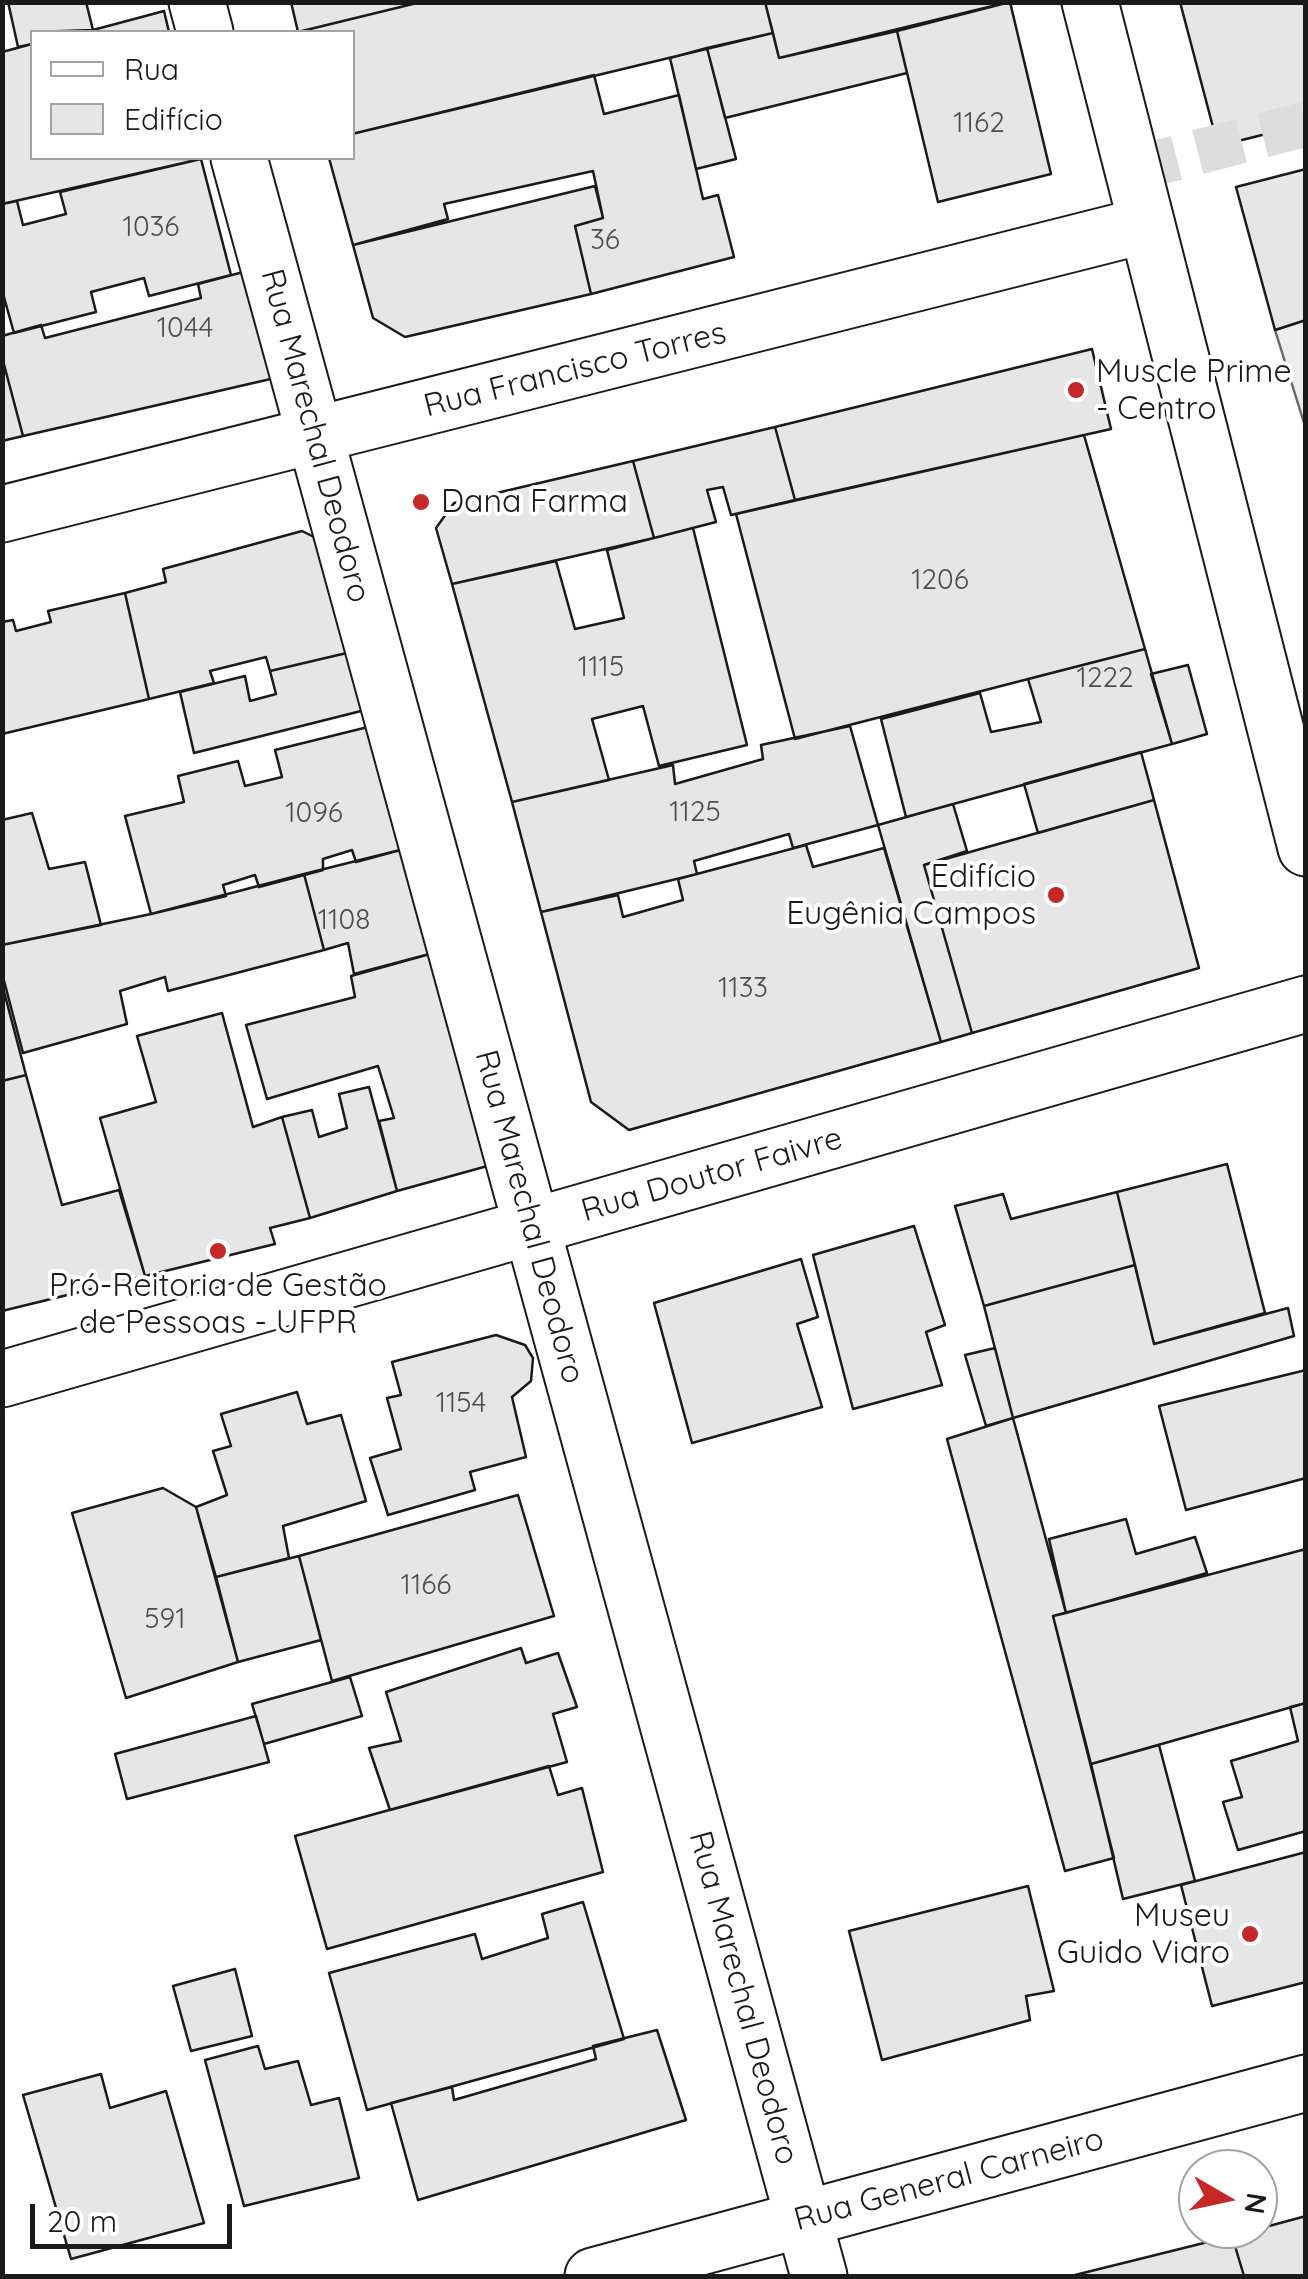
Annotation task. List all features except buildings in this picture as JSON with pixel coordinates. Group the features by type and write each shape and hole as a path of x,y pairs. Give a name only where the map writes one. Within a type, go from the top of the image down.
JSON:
{"street":[{"path":"197,2 204,30"},
{"path":"1090,2 1306,848"},
{"name":"Rua Marechal Deodoro","path":"240,160 819,2276"},
{"name":"Rua Francisco Torres","path":"2,514 1146,225"},
{"name":"Rua Doutor Faivre","path":"2,1379 1306,1004"},
{"name":"Rua General Carneiro","path":"592,2276 1306,2083"}],"shaded area":[{"path":"1305,320 1305,426 1275,330"}],"tunnel":[{"path":"1133,169 1306,124"}],"place":[{"name":"Muscle Prime - Centro","path":"1076,390"},
{"name":"Dana Farma","path":"421,502"},
{"name":"Edifício Eugênia Campos","path":"1056,895"},
{"name":"Pró-Reitoria de Gestão de Pessoas - UFPR","path":"218,1251"},
{"name":"Museu Guido Viaro","path":"1250,1934"}]}
